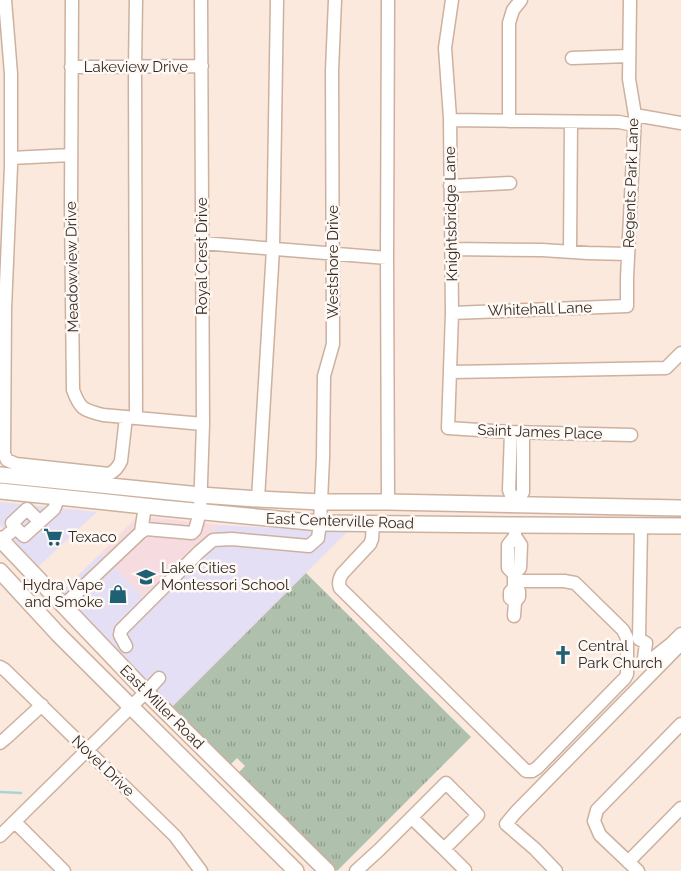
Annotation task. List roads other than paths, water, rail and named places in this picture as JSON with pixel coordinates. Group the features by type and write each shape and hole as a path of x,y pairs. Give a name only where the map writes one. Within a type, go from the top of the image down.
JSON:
{"main road":[{"name":"East Centerville Road","path":"0,475 258,499 321,502 681,508"},
{"path":"59,497 60,481"},
{"name":"East Centerville Road","path":"2,492 320,523 515,531 681,526"},
{"path":"515,505 515,531"},
{"path":"641,507 641,526"},
{"name":"East Miller Road","path":"1,540 146,692 327,871"},
{"name":"East Miller Road","path":"0,571 58,634 296,871"}],"street":[{"path":"5,0 11,74 11,158 5,310 4,454 7,460 16,464 108,474 114,471 121,461 131,418 136,0"},
{"name":"Meadowview Drive","path":"72,0 73,390 78,403 88,411 103,415 203,424"},
{"name":"Royal Crest Drive","path":"200,512 203,424 201,0"},
{"path":"258,499 273,249 277,0"},
{"name":"Westshore Drive","path":"320,523 324,376 333,344 332,71 335,0"},
{"path":"388,0 388,502"},
{"name":"Knightsbridge Lane","path":"448,428 452,313 450,120 445,48 452,0"},
{"path":"509,121 509,23 513,10 521,0"},
{"name":"Regents Park Lane","path":"627,306 634,120 629,79 630,0"},
{"path":"572,58 629,56"},
{"name":"Lakeview Drive","path":"71,67 202,66"},
{"path":"450,120 571,122 619,122 634,120 681,123"},
{"path":"570,250 571,122"},
{"path":"11,158 71,155"},
{"path":"450,186 510,183"},
{"path":"202,243 387,258"},
{"path":"451,249 570,250 588,253 628,254"},
{"name":"Whitehall Lane","path":"452,313 627,306"},
{"path":"450,372 666,368 681,353"},
{"name":"Saint James Place","path":"448,428 631,435"},
{"path":"515,505 509,490 517,432"},
{"path":"40,522 27,509 12,524 24,536 40,522 54,509 59,497"},
{"path":"141,532 145,506"},
{"path":"63,606 141,532 146,529 192,533 195,530 200,512"},
{"path":"126,646 120,635 121,630 198,552 213,540 232,539 309,546 318,538 320,523"},
{"path":"373,524 370,544 342,574 338,584 340,588 526,771 532,771 625,678 627,638 623,630 575,583 564,581 514,581"},
{"path":"641,526 639,639 646,643 644,659 652,659 681,634"},
{"path":"1,540 16,528"},
{"path":"514,616 515,602 519,597 519,591 508,568 508,545 515,531"},
{"path":"556,871 535,849 506,824 522,805 681,644"},
{"name":"Novel Drive","path":"0,667 42,705 175,836 201,871"},
{"path":"0,836 159,678"},
{"path":"0,743 42,705"},
{"path":"681,724 597,810 594,821 600,835 633,866 681,808"},
{"path":"356,871 446,783 478,815 444,849"},
{"path":"412,818 465,870"},
{"path":"15,822 64,871"}],"waterway":[{"path":"0,792 21,793"}],"place":[{"name":"Texaco","path":"53,537"},
{"name":"Lake Cities Montessori School","path":"146,577"},
{"name":"Hydra Vape and Smoke","path":"118,594"},
{"name":"Central Park Church","path":"563,655"}]}
